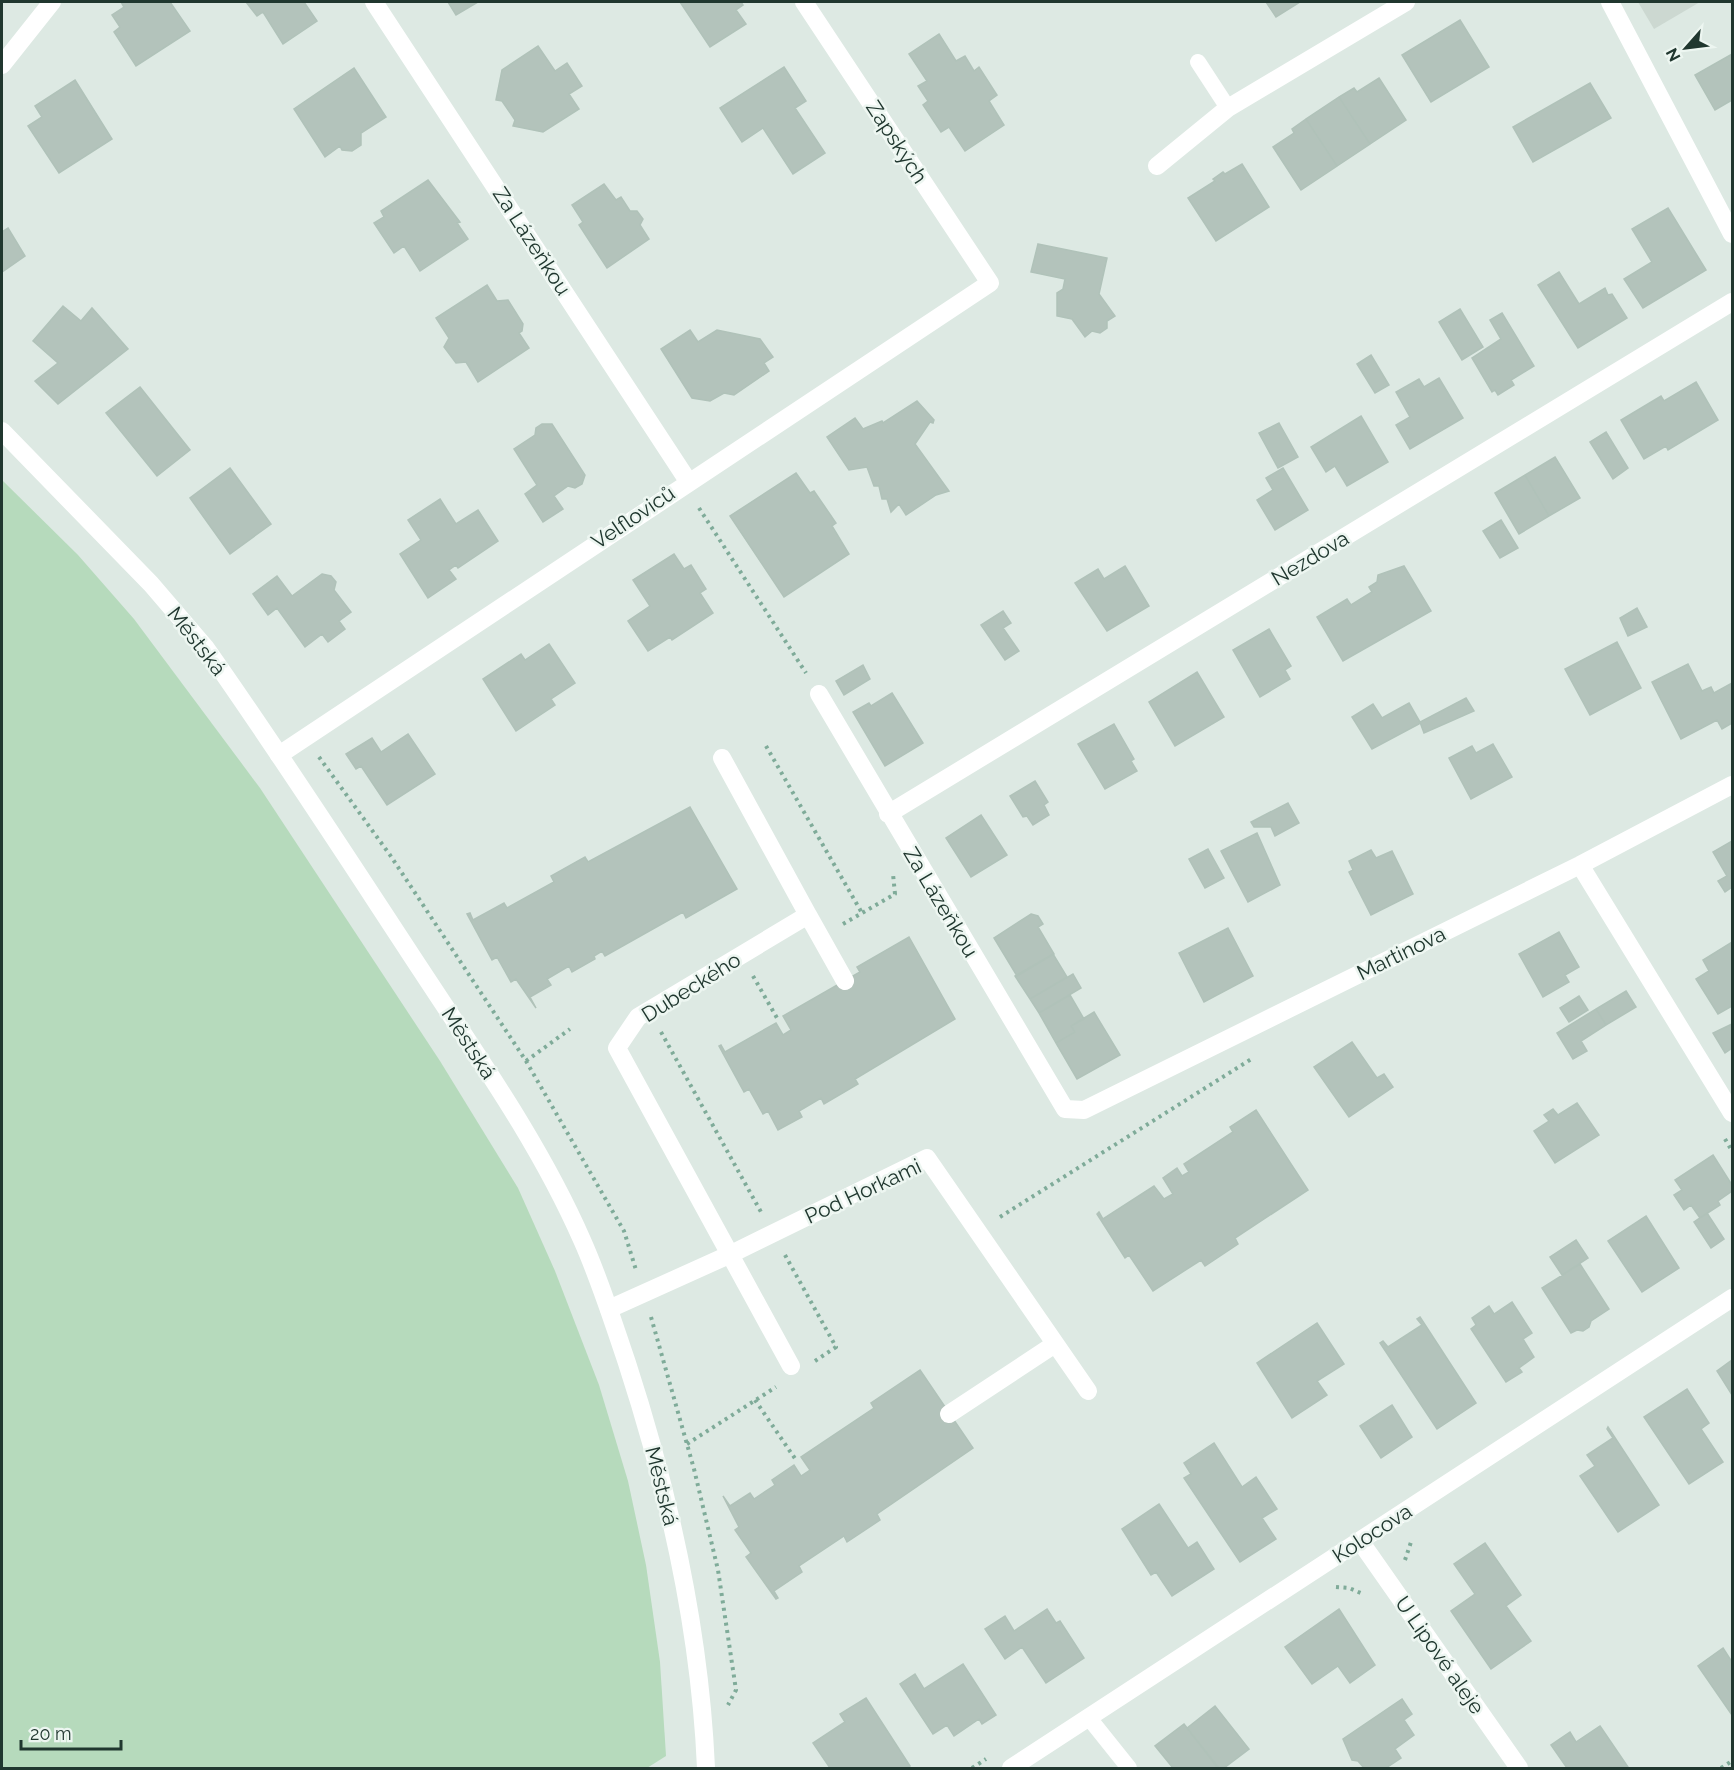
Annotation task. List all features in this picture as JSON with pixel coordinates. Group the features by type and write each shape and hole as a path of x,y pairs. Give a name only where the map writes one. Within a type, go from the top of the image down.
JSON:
{"street":[{"path":"2,65 52,2"},
{"name":"Za Lázeňkou","path":"374,2 688,481"},
{"name":"Zapských","path":"804,2 990,283"},
{"path":"1157,166 1228,108 1406,2"},
{"path":"1610,2 1732,234"},
{"name":"Velfloviců","path":"279,755 688,481 990,283"},
{"name":"Nezdova","path":"888,814 1732,302"},
{"name":"Městská","path":"2,431 151,584 205,647 279,755 507,1103 543,1164 582,1239 609,1309 644,1414 686,1586 704,1719 706,1768"},
{"name":"Za Lázeňkou","path":"819,694 888,814 1065,1109"},
{"path":"722,758 845,981"},
{"name":"Martinova","path":"1065,1109 1084,1110 1580,865 1732,785"},
{"path":"1580,865 1732,1113"},
{"name":"Dubeckého","path":"800,1366 731,1254 616,1048 638,1017 808,915"},
{"name":"Pod Horkami","path":"609,1309 731,1254 927,1158 1088,1391"},
{"name":"Kolocova","path":"1011,1768 1732,1298"},
{"path":"949,1414 1055,1344"},
{"name":"U Lipové aleje","path":"1360,1541 1519,1768"}],"lane":[{"path":"1198,62 1228,108"},
{"path":"1089,1718 1129,1768"}],"path":[{"path":"688,481 696,504 819,694"},
{"path":"305,737 390,855 526,1061 624,1231 644,1294"},
{"path":"766,746 862,913"},
{"path":"821,937 895,894 893,871"},
{"path":"742,982 762,970"},
{"path":"753,976 777,1018"},
{"path":"977,1232 1260,1054 1248,1028"},
{"path":"526,1061 570,1029"},
{"path":"660,1029 836,1347 800,1366"},
{"path":"687,1444 782,1383"},
{"path":"755,1400 796,1460"},
{"path":"1406,1569 1408,1545 1415,1532"},
{"path":"1327,1590 1349,1588 1364,1594 1372,1601"},
{"path":"1721,1768 1732,1761"}],"shaded area":[{"path":"1638,2 1700,2 1654,29"}],"green space":[{"path":"2,480 78,555 134,619 260,788 440,1061 518,1188 555,1271 599,1385 628,1481 646,1565 660,1662 666,1756 647,1768 2,1768"}],"building":[{"path":"121,2 170,2 190,31 136,66 114,32 120,27 112,15 124,7"},
{"path":"246,2 304,2 317,21 283,44 263,12 257,16"},
{"path":"448,2 478,2 456,15"},
{"path":"680,2 741,2 743,5 736,10 746,24 710,47"},
{"path":"1266,2 1300,2 1276,17"},
{"path":"1460,20 1489,67 1431,102 1402,55"},
{"path":"939,34 956,61 965,56 974,71 979,67 997,95 989,101 1004,125 965,151 949,127 941,132 923,105 928,101 918,86 927,81 909,54"},
{"path":"538,46 555,71 567,63 582,86 569,94 579,109 543,132 513,126 515,120 502,101 496,100 502,70"},
{"path":"1732,54 1732,100 1715,110 1695,75"},
{"path":"784,67 806,101 795,108 825,153 793,174 763,128 742,142 720,108"},
{"path":"354,68 386,117 361,133 361,145 352,151 342,150 340,146 325,157 294,109"},
{"path":"1379,78 1406,120 1370,144 1339,97 1354,88 1357,92"},
{"path":"75,80 112,139 59,173 28,126 42,117 35,106"},
{"path":"1590,83 1611,118 1533,162 1513,127"},
{"path":"1339,97 1370,144 1337,166 1306,119"},
{"path":"1306,119 1337,166 1301,190 1273,147 1294,133 1292,129"},
{"path":"1242,164 1269,207 1216,241 1188,198 1215,181 1213,179 1223,172 1225,174"},
{"path":"428,180 460,222 457,223 468,239 420,271 404,246 394,253 374,223 384,217 381,211"},
{"path":"604,184 616,200 621,197 630,211 637,211 643,219 640,225 649,239 607,268 579,225 583,222 572,205"},
{"path":"1668,208 1706,270 1643,308 1624,279 1652,262 1632,229"},
{"path":"8,228 25,256 2,272 2,232"},
{"path":"1038,244 1107,258 1099,294 1115,316 1107,321 1107,328 1100,333 1092,331 1085,337 1072,319 1057,316 1057,293 1063,289 1065,279 1031,272"},
{"path":"1559,272 1579,304 1605,288 1608,295 1612,294 1627,318 1578,348 1538,285"},
{"path":"487,285 497,301 508,300 523,324 522,331 519,333 529,348 478,382 466,362 456,363 444,347 449,338 436,318"},
{"path":"63,306 81,321 92,308 128,349 58,404 35,381 58,363 33,341"},
{"path":"1460,309 1483,347 1462,360 1439,322"},
{"path":"1502,313 1534,366 1511,380 1514,385 1498,395 1495,390 1492,392 1472,358 1501,339 1490,320"},
{"path":"690,330 698,342 717,330 760,339 773,357 764,363 769,371 734,395 724,393 710,401 692,398 661,349"},
{"path":"1371,355 1389,385 1375,393 1357,364"},
{"path":"1439,378 1463,418 1410,449 1396,425 1410,417 1396,392 1419,379 1424,387"},
{"path":"1696,382 1718,420 1668,450 1666,446 1644,459 1621,420 1661,396 1664,401"},
{"path":"140,387 190,450 157,476 106,413"},
{"path":"917,401 934,420 933,423 930,422 915,444 949,491 936,495 906,515 899,504 891,512 887,499 882,499 879,486 874,486 867,467 849,470 827,437 855,418 863,429 882,421 883,423"},
{"path":"1361,416 1388,462 1347,486 1335,466 1326,472 1311,447"},
{"path":"1279,423 1298,457 1278,468 1259,433"},
{"path":"542,424 552,424 585,475 582,484 575,488 568,486 554,496 563,509 543,522 525,494 537,485 514,449 535,435 536,428"},
{"path":"1606,432 1628,468 1613,479 1590,442"},
{"path":"1555,457 1580,498 1549,516 1525,475"},
{"path":"230,468 271,524 230,554 190,498"},
{"path":"1283,468 1308,510 1275,530 1257,500 1273,490 1266,478"},
{"path":"796,473 810,493 814,491 836,523 832,526 849,554 784,597 730,516"},
{"path":"1525,475 1549,516 1519,534 1495,493"},
{"path":"440,499 456,524 478,510 498,541 458,568 456,565 449,570 456,579 428,598 400,554 421,540 408,520"},
{"path":"1501,520 1518,548 1500,558 1483,531"},
{"path":"674,554 684,569 691,565 706,589 700,593 713,613 672,640 670,637 648,651 628,621 650,606 633,580"},
{"path":"1125,566 1149,606 1107,631 1075,583 1098,569 1104,579"},
{"path":"1404,566 1431,611 1343,661 1317,617 1347,599 1351,605 1372,592 1369,587 1377,582 1378,575"},
{"path":"322,574 331,576 336,582 334,590 351,612 339,621 345,629 328,642 322,634 305,647 277,608 268,615 253,594 277,576 292,596"},
{"path":"1637,608 1647,627 1628,636 1620,618"},
{"path":"1003,611 1011,623 1003,628 1019,651 1005,660 981,625"},
{"path":"1269,629 1291,666 1285,670 1290,679 1260,697 1233,650"},
{"path":"1617,642 1641,688 1590,715 1565,669"},
{"path":"549,644 575,683 551,699 555,705 516,731 483,679 521,654 525,660"},
{"path":"1688,664 1702,691 1711,687 1714,693 1732,683 1732,723 1722,729 1717,720 1681,739 1652,682"},
{"path":"863,665 870,679 844,695 836,681"},
{"path":"1197,672 1224,717 1175,746 1149,702"},
{"path":"892,693 923,743 885,766 853,712 869,703 871,706"},
{"path":"1466,698 1474,711 1424,733 1420,722"},
{"path":"1409,703 1419,724 1372,749 1352,717 1373,704 1382,718"},
{"path":"1114,724 1134,759 1131,761 1137,771 1105,789 1078,744"},
{"path":"408,734 435,774 387,805 361,766 356,769 346,754 372,738 381,752"},
{"path":"1493,744 1512,777 1471,799 1449,758 1472,746 1476,753"},
{"path":"1035,781 1048,802 1044,805 1049,815 1033,825 1027,816 1023,817 1010,796"},
{"path":"1288,803 1299,823 1275,836 1271,827 1254,827 1251,822"},
{"path":"690,807 737,889 686,918 683,912 605,956 602,951 594,956 595,959 572,972 569,966 547,979 551,985 530,997 536,1008 516,979 511,982 497,957 492,960 467,914 470,913 473,920 504,903 507,908 554,882 551,876 585,857 588,862"},
{"path":"981,815 1007,855 971,877 946,838"},
{"path":"1257,833 1280,885 1248,902 1221,851"},
{"path":"1732,841 1732,887 1725,892 1718,881 1727,876 1713,852"},
{"path":"1208,849 1224,878 1205,888 1189,859"},
{"path":"1371,850 1376,858 1392,851 1413,894 1371,915 1349,872 1353,870 1349,861"},
{"path":"1031,914 1038,916 1043,924 1038,927 1054,954 1017,976 994,938"},
{"path":"1228,928 1253,976 1204,1002 1179,953"},
{"path":"1559,932 1579,967 1565,975 1569,982 1543,997 1519,954"},
{"path":"909,937 955,1019 855,1079 858,1084 824,1104 821,1098 799,1111 802,1117 778,1130 768,1111 763,1114 749,1089 744,1092 719,1046 721,1045 725,1052 776,1023 783,1035 791,1030 783,1016 860,972 857,967"},
{"path":"1732,942 1732,1006 1718,1014 1696,979 1709,971 1703,960"},
{"path":"1053,954 1067,977 1030,999 1015,976"},
{"path":"1073,974 1081,988 1039,1013 1030,999"},
{"path":"1626,991 1636,1007 1606,1025 1596,1009"},
{"path":"1070,995 1084,1019 1071,1026 1075,1032 1056,1043 1039,1013"},
{"path":"1579,996 1588,1010 1569,1022 1560,1008"},
{"path":"1596,1009 1606,1025 1581,1041 1587,1051 1573,1059 1557,1033"},
{"path":"1094,1012 1120,1055 1077,1079 1056,1043 1075,1032 1071,1026"},
{"path":"1732,1024 1732,1048 1725,1053 1713,1033"},
{"path":"1352,1042 1377,1078 1384,1074 1393,1087 1349,1117 1314,1067"},
{"path":"1577,1103 1599,1135 1555,1163 1534,1131 1549,1121 1544,1115 1553,1109 1558,1115"},
{"path":"1256,1110 1308,1190 1235,1238 1238,1244 1205,1266 1201,1260 1153,1291 1129,1255 1125,1258 1097,1214 1099,1212 1103,1219 1154,1186 1164,1199 1173,1194 1163,1178 1177,1168 1182,1176 1189,1172 1184,1164 1233,1132 1230,1127"},
{"path":"1713,1155 1732,1185 1732,1191 1718,1201 1720,1205 1700,1218 1691,1205 1684,1210 1674,1195 1682,1190 1675,1180"},
{"path":"1707,1213 1724,1239 1711,1248 1694,1222"},
{"path":"1646,1216 1679,1268 1642,1292 1608,1241"},
{"path":"1576,1240 1588,1258 1562,1275 1550,1257"},
{"path":"1580,1264 1609,1309 1591,1321 1589,1327 1583,1331 1577,1330 1571,1333 1542,1288"},
{"path":"1512,1302 1532,1333 1523,1339 1534,1357 1519,1368 1522,1372 1506,1382 1471,1329 1476,1325 1472,1318 1489,1306 1494,1314"},
{"path":"1420,1317 1476,1403 1437,1429 1380,1343 1383,1341 1388,1347 1422,1325 1417,1319"},
{"path":"1317,1323 1344,1364 1317,1381 1327,1395 1292,1418 1257,1363"},
{"path":"1732,1360 1732,1395 1717,1371"},
{"path":"920,1370 973,1448 877,1514 880,1520 847,1542 844,1536 799,1566 802,1572 774,1591 778,1598 776,1599 746,1557 751,1553 735,1530 739,1527 723,1496 730,1506 750,1493 754,1499 775,1485 772,1480 794,1465 801,1476 810,1470 801,1457 874,1408 871,1403"},
{"path":"1687,1389 1709,1423 1701,1429 1723,1462 1689,1484 1644,1417"},
{"path":"1392,1405 1412,1437 1381,1458 1360,1426"},
{"path":"1608,1427 1659,1505 1618,1532 1580,1476 1595,1466 1587,1455 1613,1438"},
{"path":"1214,1443 1242,1487 1256,1477 1277,1509 1262,1518 1276,1539 1240,1562 1184,1478 1191,1474 1184,1463"},
{"path":"1159,1504 1188,1548 1197,1542 1214,1569 1172,1596 1156,1572 1151,1575 1122,1529"},
{"path":"1485,1543 1521,1595 1506,1606 1531,1641 1491,1669 1451,1611 1475,1594 1454,1564"},
{"path":"1047,1609 1056,1623 1060,1621 1084,1658 1046,1683 1022,1647 1005,1659 985,1629 1005,1616 1014,1631"},
{"path":"1339,1609 1375,1665 1350,1683 1338,1666 1312,1684 1285,1647"},
{"path":"1723,1648 1732,1662 1732,1715 1698,1666"},
{"path":"963,1664 996,1715 982,1724 979,1719 954,1736 947,1725 933,1734 900,1684 915,1674 924,1689"},
{"path":"866,1698 910,1766 906,1768 830,1768 813,1743 845,1722 840,1714"},
{"path":"1402,1699 1412,1714 1404,1720 1414,1735 1395,1749 1401,1758 1386,1768 1364,1768 1358,1761 1352,1760 1343,1739"},
{"path":"1215,1706 1249,1749 1224,1768 1219,1768 1187,1728"},
{"path":"1184,1724 1216,1768 1173,1768 1155,1746"},
{"path":"1600,1726 1628,1767 1567,1768 1551,1745 1570,1732 1576,1742"}]}
